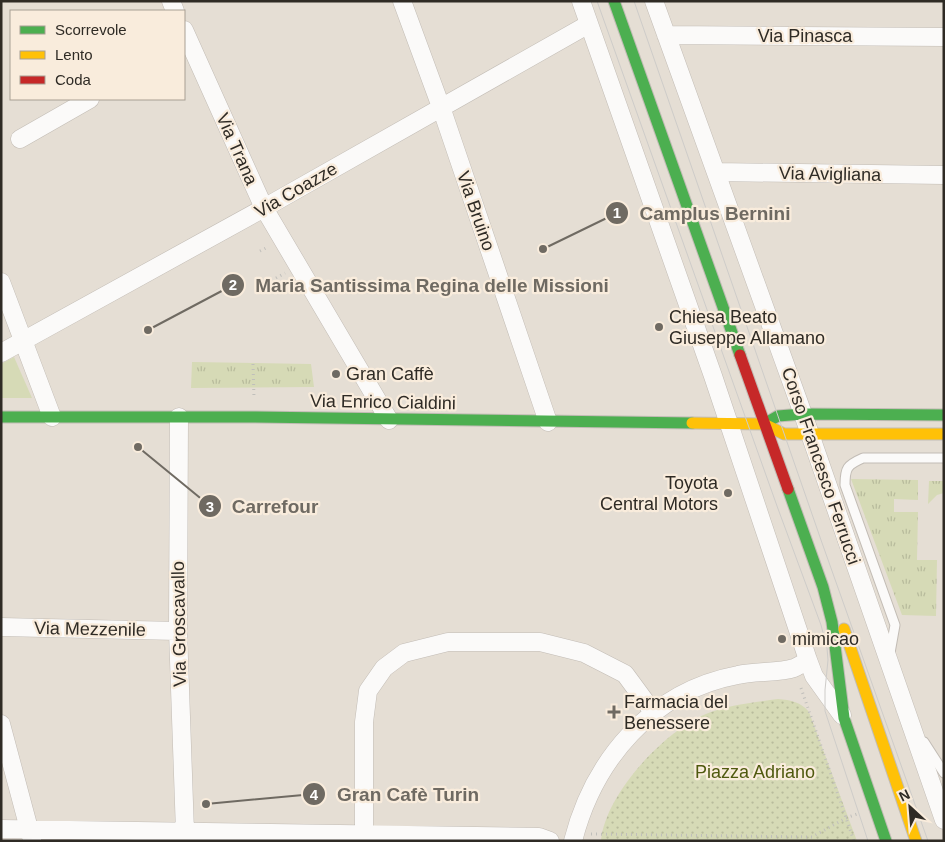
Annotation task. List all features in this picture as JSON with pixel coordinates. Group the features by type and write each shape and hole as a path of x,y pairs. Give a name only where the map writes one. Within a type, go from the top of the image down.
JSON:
{"main road":[{"path":"614,1 823,587 832,622 844,718 886,841"},
{"path":"764,424 778,416 803,414 944,416"},
{"name":"Via Enrico Cialdini","path":"1,416 255,417 764,424"},
{"path":"764,424 784,434 809,434 935,444"},
{"path":"823,587 845,633 916,841"}],"street":[{"name":"Via Bruino","path":"402,1 441,108 548,422"},
{"path":"580,1 713,376 801,664 814,676 844,718"},
{"name":"Corso Francesco Ferrucci","path":"654,1 803,414 944,820"},
{"name":"Via Coazze","path":"1,354 589,24"},
{"name":"Via Pinasca","path":"666,35 944,37"},
{"name":"Via Trana","path":"186,39 264,208 389,420"},
{"path":"20,139 88,100"},
{"name":"Via Avigliana","path":"716,172 944,175"},
{"path":"1,282 52,417"},
{"name":"Via Groscavallo","path":"179,417 178,631 185,832"},
{"name":"Via Mezzenile","path":"1,627 178,631"},
{"path":"364,835 364,722 368,691 384,668 404,653 448,642 540,642 584,653 625,674 653,712"},
{"path":"573,841 577,822 599,775 633,730 653,712 686,692 712,681 738,674 801,664"},
{"path":"1,724 31,835"},
{"path":"1,829 31,835 185,832 539,837 550,841"}],"lane":[{"path":"888,660 895,626 845,486 845,473 851,464 863,458 935,444 944,458"},
{"path":"909,718 944,773"}],"path":[{"path":"254,364 255,417"},
{"path":"801,664 854,841"},
{"path":"601,834 812,838 846,818"}],"green space":[{"path":"14,357 32,398 1,398 1,364"},
{"path":"192,362 311,364 314,387 191,388"},
{"path":"851,479 918,480 918,500 894,499 894,512 918,512 917,560 937,560 936,616 902,615"},
{"path":"929,481 944,481 944,493 937,495 928,504"},
{"name":"Piazza Adriano","path":"778,699 795,702 809,712 857,841 601,841 605,822 614,802 627,782 642,763 678,730 714,711"}],"tram line":[{"path":"597,1 821,625 828,660 825,711 868,841"},
{"path":"634,1 821,540 928,841"}],"traffic: fast":[{"path":"614,1 740,355"},
{"path":"764,424 778,416 803,414 944,415"},
{"path":"1,417 255,417 692,423"},
{"path":"788,489 823,587 832,622 844,718 886,841"}],"traffic: slow":[{"path":"692,423 764,424 784,434 944,434"},
{"path":"844,629 916,841"}],"traffic: jam":[{"path":"740,355 788,489"}],"place":[{"name":"Camplus Bernini","path":"543,249"},
{"name":"Chiesa Beato Giuseppe Allamano","path":"659,327"},
{"name":"Maria Santissima Regina delle Missioni","path":"148,330"},
{"name":"Gran Caffè","path":"336,374"},
{"name":"Carrefour","path":"138,447"},
{"name":"Toyota Central Motors","path":"728,493"},
{"name":"mimicao","path":"782,639"},
{"name":"Farmacia del Benessere","path":"614,712"},
{"name":"Gran Cafè Turin","path":"206,804"}]}
